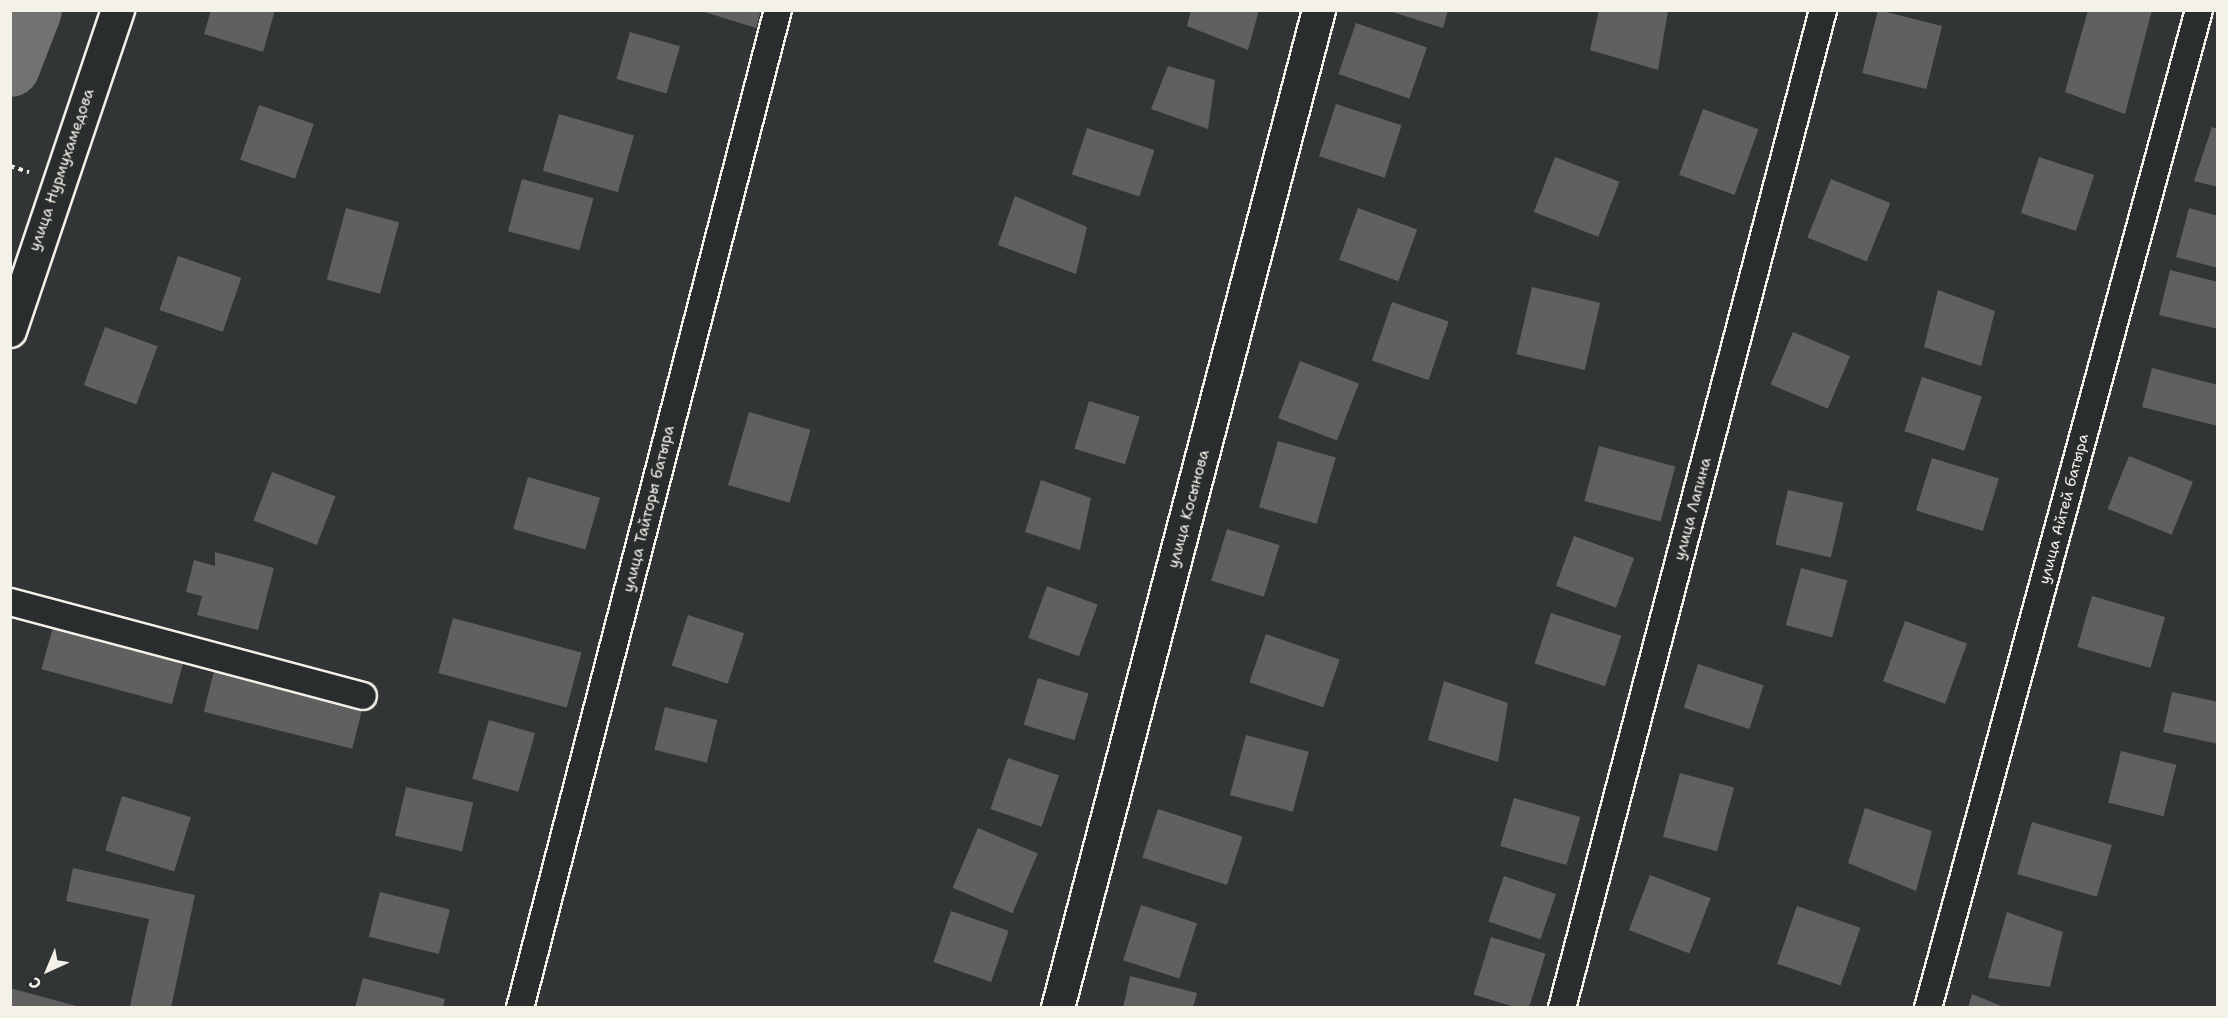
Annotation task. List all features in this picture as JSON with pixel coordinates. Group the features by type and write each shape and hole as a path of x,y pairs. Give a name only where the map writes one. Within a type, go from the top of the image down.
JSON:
{"street":[{"name":"улица Нурмухамедова","path":"10,331 118,10"},
{"name":"улица Тайторы батыра","path":"520,1008 778,10"},
{"name":"улица Косынова","path":"1059,1008 1319,10"},
{"name":"улица Лапина","path":"1562,1008 1823,10"},
{"name":"улица Айтей батыра","path":"1928,1008 2199,10"},
{"path":"10,602 363,696"}],"path":[{"path":"10,166 38,176"}],"building":[{"path":"211,10 275,10 263,52 204,34"},
{"path":"698,10 761,10 756,28"},
{"path":"1191,10 1259,10 1248,50 1187,26"},
{"path":"1386,10 1448,10 1443,28"},
{"path":"1599,10 1668,11 1658,70 1590,50"},
{"path":"1878,10 1942,26 1926,89 1862,73"},
{"path":"2088,10 2152,10 2125,114 2065,92"},
{"path":"1356,23 1427,47 1409,98 1338,74"},
{"path":"630,32 680,46 666,93 616,79"},
{"path":"1168,66 1215,80 1208,129 1151,109"},
{"path":"1336,104 1402,125 1385,178 1319,156"},
{"path":"259,105 314,124 295,179 240,160"},
{"path":"1703,109 1758,129 1735,195 1679,175"},
{"path":"559,114 634,135 618,192 543,171"},
{"path":"2212,127 2218,129 2218,187 2194,181"},
{"path":"1087,128 1155,150 1139,197 1072,175"},
{"path":"1555,157 1619,182 1598,237 1534,212"},
{"path":"2039,157 2094,175 2076,231 2021,213"},
{"path":"522,179 593,198 580,250 508,231"},
{"path":"1831,179 1890,203 1867,261 1807,237"},
{"path":"1015,196 1087,227 1076,274 998,245"},
{"path":"346,208 399,222 380,294 327,279"},
{"path":"1358,208 1417,230 1398,281 1339,260"},
{"path":"2189,208 2218,216 2218,268 2176,257"},
{"path":"178,256 241,278 223,332 159,310"},
{"path":"2170,270 2218,282 2218,329 2159,315"},
{"path":"1532,287 1600,303 1585,370 1516,354"},
{"path":"1938,290 1995,311 1981,366 1924,347"},
{"path":"1392,302 1449,322 1429,380 1372,361"},
{"path":"105,327 158,346 136,404 84,385"},
{"path":"1793,332 1850,356 1828,409 1771,384"},
{"path":"1300,361 1359,384 1337,441 1278,418"},
{"path":"2152,368 2218,385 2218,426 2142,407"},
{"path":"1922,377 1982,396 1964,451 1904,431"},
{"path":"1089,401 1140,416 1125,464 1074,449"},
{"path":"749,412 811,430 790,503 728,485"},
{"path":"1278,441 1336,458 1317,524 1259,507"},
{"path":"1599,446 1675,466 1661,522 1584,501"},
{"path":"2129,456 2193,482 2172,535 2108,509"},
{"path":"1932,458 1999,478 1983,531 1916,511"},
{"path":"272,472 335,496 317,545 253,521"},
{"path":"528,477 600,498 585,550 513,529"},
{"path":"1041,480 1091,498 1080,550 1025,532"},
{"path":"1788,490 1844,503 1831,557 1775,545"},
{"path":"1227,529 1280,545 1264,597 1211,581"},
{"path":"1574,536 1634,558 1616,608 1556,586"},
{"path":"215,552 274,568 258,630 197,615 202,596 186,592 194,560 215,566"},
{"path":"1801,568 1847,580 1832,637 1786,625"},
{"path":"1047,586 1098,604 1079,656 1028,638"},
{"path":"2092,596 2165,617 2150,668 2077,647"},
{"path":"1551,613 1621,636 1605,686 1535,663"},
{"path":"688,615 744,633 728,684 672,665"},
{"path":"453,618 581,652 567,707 438,673"},
{"path":"1905,621 1967,644 1945,704 1883,681"},
{"path":"54,623 184,658 172,704 42,669"},
{"path":"1266,634 1340,659 1323,708 1249,682"},
{"path":"1698,664 1764,685 1749,729 1684,708"},
{"path":"214,671 362,708 352,749 204,712"},
{"path":"1038,678 1089,693 1074,740 1024,725"},
{"path":"1444,681 1508,703 1498,762 1428,740"},
{"path":"2172,692 2218,702 2218,744 2163,732"},
{"path":"665,707 717,720 707,763 654,750"},
{"path":"489,720 535,733 518,792 472,779"},
{"path":"1246,735 1309,752 1293,812 1230,795"},
{"path":"2121,751 2176,765 2163,816 2108,802"},
{"path":"1008,758 1059,776 1041,827 990,809"},
{"path":"1680,773 1734,787 1717,851 1663,837"},
{"path":"406,787 473,803 462,851 395,836"},
{"path":"122,796 191,817 174,872 105,851"},
{"path":"1514,798 1580,817 1567,865 1500,846"},
{"path":"1865,808 1932,831 1916,891 1848,863"},
{"path":"1158,809 1243,837 1227,885 1142,858"},
{"path":"2032,822 2112,845 2097,897 2017,874"},
{"path":"978,828 1038,853 1012,913 953,888"},
{"path":"73,868 195,895 171,1008 130,1006 149,919 66,901"},
{"path":"1650,875 1711,898 1690,953 1629,930"},
{"path":"1504,876 1556,894 1540,939 1488,921"},
{"path":"380,892 450,909 439,954 369,937"},
{"path":"1141,905 1197,923 1179,978 1123,960"},
{"path":"1797,906 1860,928 1840,985 1777,964"},
{"path":"951,911 1009,931 991,982 933,962"},
{"path":"2007,912 2063,932 2050,987 1988,978"},
{"path":"1491,937 1546,954 1529,1008 1518,1008 1473,994"},
{"path":"1130,976 1197,993 1193,1008 1123,1008"},
{"path":"363,978 445,999 443,1008 355,1008"},
{"path":"10,988 80,1007 80,1008 10,1008"},
{"path":"1972,994 2004,1007 2004,1008 1968,1008"}],"waterway":[{"path":"10,67 32,10"}]}
